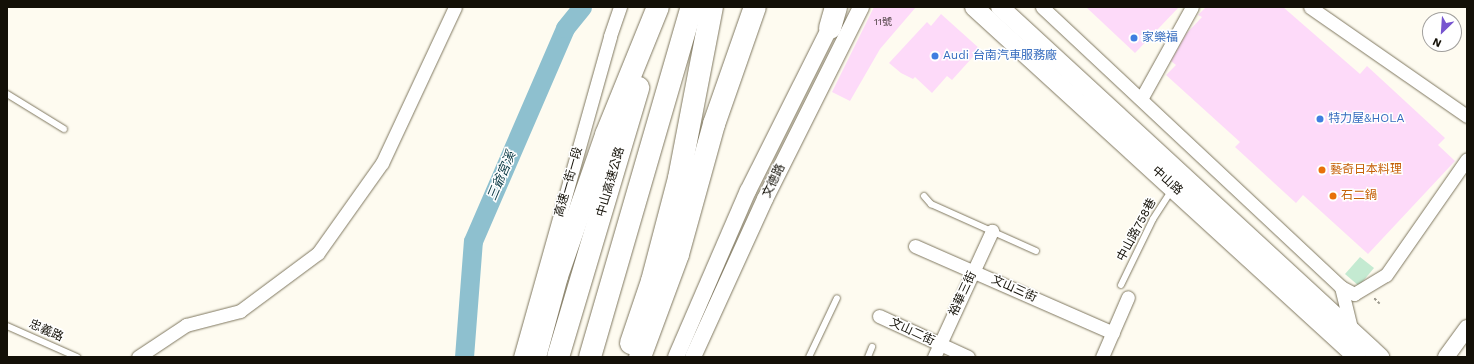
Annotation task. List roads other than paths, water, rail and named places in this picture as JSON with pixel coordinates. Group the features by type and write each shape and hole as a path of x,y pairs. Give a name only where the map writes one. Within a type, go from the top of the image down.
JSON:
{"highway":[{"path":"535,357 557,276 606,135 658,7"},
{"name":"中山高速公路","path":"558,357 663,7"},
{"path":"590,357 692,7"},
{"path":"626,357 652,281 680,178 712,7"},
{"path":"640,357 678,254 714,124 755,7"},
{"path":"830,28 836,7"}],"main road":[{"name":"中山路","path":"974,7 1174,187 1357,357"},
{"name":"中山路","path":"1000,7 1380,357"}],"street":[{"path":"138,357 186,325 240,310 318,253 382,163 455,7"},
{"name":"高速一街一段","path":"520,357 610,36 620,7"},
{"name":"文德路","path":"676,357 748,191 840,7"},
{"name":"文德路","path":"692,357 765,200 861,7"},
{"path":"1042,7 1341,287 1354,294 1386,275 1467,159"},
{"path":"1141,99 1192,7"},
{"path":"1310,7 1467,116"},
{"name":"裕華三街","path":"934,357 992,231"},
{"name":"文山三街","path":"915,246 1113,333"},
{"path":"1341,287 1352,332"},
{"path":"1102,357 1128,297"},
{"name":"文山二街","path":"879,316 968,357"},
{"path":"1446,357 1467,328"}],"lane":[{"path":"7,94 64,129"},
{"name":"中山路758巷","path":"1121,285 1153,219 1174,187"},
{"path":"924,196 931,204 1036,251"},
{"path":"809,357 837,298"},
{"name":"忠義路","path":"7,326 76,357"},
{"path":"868,357 872,347"}],"waterway":[{"name":"三爺宮溪","path":"464,357 473,241 565,28 582,7"}],"place":[{"name":"家樂福","path":"1134,38"},
{"name":"Audi 台南汽車服務廠","path":"935,56"},
{"name":"特力屋&HOLA","path":"1320,119"},
{"name":"藝奇日本料理","path":"1322,170"},
{"name":"石二鍋","path":"1333,196"}]}
